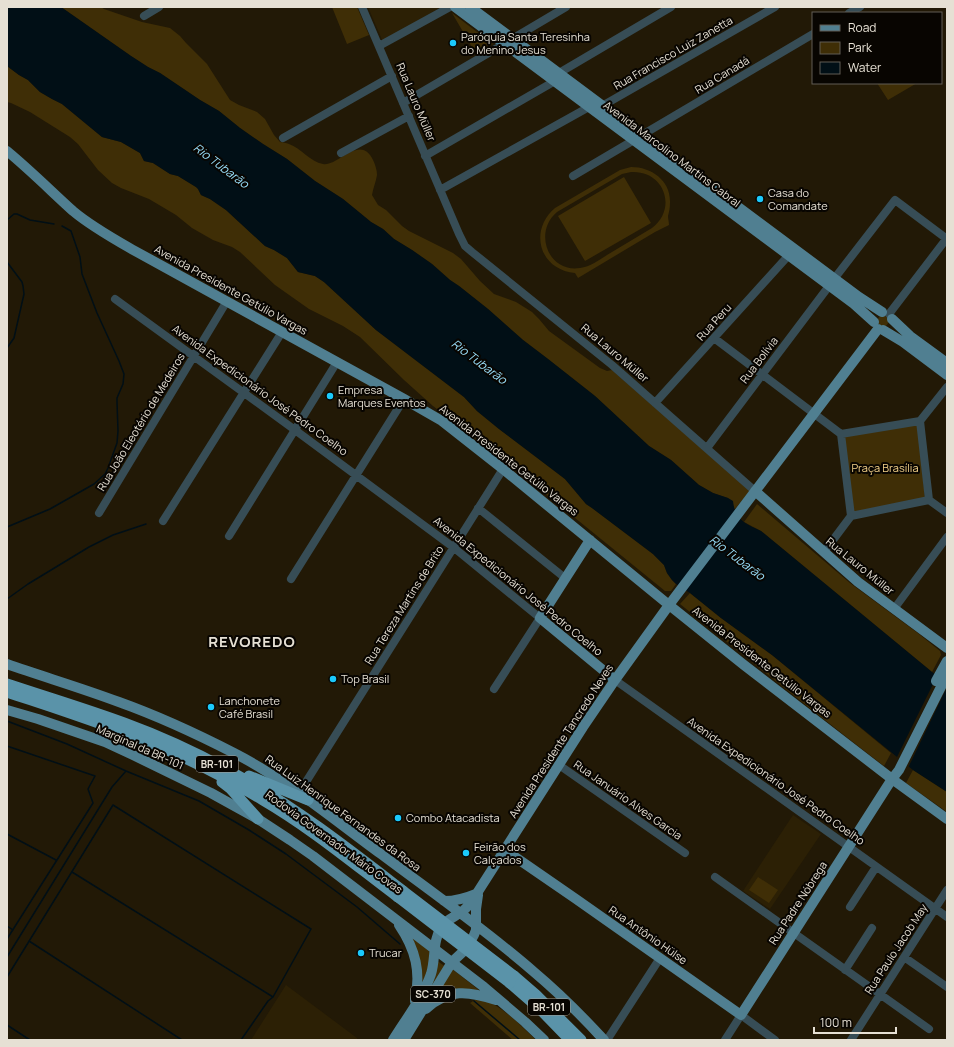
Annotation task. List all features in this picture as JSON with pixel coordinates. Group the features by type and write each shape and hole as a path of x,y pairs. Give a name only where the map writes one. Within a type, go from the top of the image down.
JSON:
{"highway":[{"name":"Rodovia Governador Mário Covas","path":"7,684 123,723 187,755 242,778 286,805 328,835 400,894 512,979 536,995 581,1040"},
{"name":"Rodovia Governador Mário Covas","path":"7,692 187,755"},
{"path":"187,755 303,797"},
{"path":"187,755 231,789 258,819"},
{"name":"Rodovia Governador Mário Covas","path":"512,979 570,1040"}],"main road":[{"name":"Avenida Marcolino Martins Cabral","path":"455,7 508,41 557,77 602,106 638,138"},
{"name":"Avenida Marcolino Martins Cabral","path":"470,7 508,41"},
{"name":"Avenida Marcolino Martins Cabral","path":"557,77 589,107 638,138 724,202 832,283 878,327 903,342 947,375"},
{"name":"Avenida Presidente Getúlio Vargas","path":"7,151 74,211 100,230 135,251 404,398 442,421 892,779 947,819"},
{"name":"Avenida Marcolino Martins Cabral","path":"724,202 788,256 888,315 910,336 947,363"},
{"path":"877,314 888,315 892,325 888,329 878,327 875,316 877,314"},
{"name":"Avenida Presidente Tancredo Neves","path":"460,913 468,906 478,893 615,680 671,602 878,327"},
{"name":"Rua Lauro Müller","path":"752,495 864,586 947,648"},
{"path":"540,618 590,540"},
{"name":"Avenida Expedicionário José Pedro Coelho","path":"540,618 615,680"},
{"path":"896,769 947,662"},
{"name":"Rua Luiz Henrique Fernandes da Rosa","path":"7,664 119,702 166,721 236,754 263,769 303,797 460,913"},
{"path":"896,769 947,675"},
{"name":"Marginal da BR-101","path":"7,710 105,742 211,793 258,819 313,856 434,950"},
{"name":"Rua Padre Nóbrega","path":"741,1015 892,779 896,769"},
{"name":"Rua Antônio Hülse","path":"505,850 741,1015"},
{"path":"444,901 458,900 478,893"},
{"name":"Avenida Presidente Tancredo Neves","path":"476,925 478,893"},
{"path":"544,1040 503,1003 452,962 434,950 436,938 441,927 460,913 518,958 556,991 604,1040"},
{"path":"395,919 410,942 417,972 417,992 410,1012"},
{"path":"452,962 470,945 476,925"},
{"name":"SC-370","path":"393,1040 428,982 434,964 434,950"},
{"name":"SC-370","path":"404,1040 452,962"},
{"path":"414,1025 430,1005 455,993 464,992 474,994 503,1003"}],"street":[{"path":"144,16 159,7"},
{"name":"Rua Lauro Müller","path":"362,7 465,246 602,356 707,448 752,495"},
{"path":"379,46 450,7"},
{"path":"403,103 566,7"},
{"path":"425,156 672,7"},
{"name":"Rua Francisco Luiz Zanetta","path":"602,106 775,7"},
{"name":"Rua Canadá","path":"573,176 812,35"},
{"path":"283,138 392,76"},
{"path":"440,190 589,107"},
{"path":"341,153 408,116"},
{"name":"Rua Bolívia","path":"707,448 894,200 947,238"},
{"path":"888,315 947,238"},
{"name":"Rua Peru","path":"656,403 788,256"},
{"name":"Avenida Expedicionário José Pedro Coelho","path":"115,299 453,547 540,618"},
{"name":"Rua João Eleotério de Medeiros","path":"99,514 227,301"},
{"path":"163,521 282,332"},
{"path":"714,338 841,434 851,516"},
{"path":"229,536 337,362"},
{"path":"841,434 920,421 947,387"},
{"path":"291,579 404,398"},
{"path":"920,421 929,500"},
{"name":"Rua Tereza Martins de Brito","path":"303,797 453,547 503,469"},
{"path":"824,552 851,516 929,500 947,513"},
{"path":"478,508 565,578"},
{"path":"894,609 947,537"},
{"path":"494,689 540,618"},
{"name":"Avenida Expedicionário José Pedro Coelho","path":"615,680 947,917"},
{"name":"Rua Januário Alves Garcia","path":"559,766 685,853"},
{"path":"850,908 876,867"},
{"path":"715,878 929,1029"},
{"name":"Rua Paulo Jacob May","path":"851,1040 947,890"},
{"path":"845,970 872,928"},
{"path":"904,957 947,987"},
{"path":"607,1040 660,958"},
{"name":"Rua Padre Nóbrega","path":"725,1040 741,1015"},
{"name":"Rua Antônio Hülse","path":"741,1015 775,1040"}],"shaded area":[{"path":"368,7 441,7 383,42"},
{"path":"793,815 821,834 770,909 743,891"},
{"path":"286,985 357,1038 357,1040 251,1040"}],"green space":[{"path":"61,7 101,7 142,22 170,28 180,36 207,64 230,100 257,112 265,119 274,135 280,142 293,146 318,163 329,164 355,150 362,150 368,153 373,160 377,171 377,178 372,195 378,205 386,210 409,231 453,253 461,259 480,281 494,294 516,302 532,312 549,331 600,368 607,371 612,370 749,490 749,492 734,510 728,498 713,493 699,485 671,460 649,446 595,396 523,340 488,309 432,264 394,239 343,199 240,128 219,111 131,56"},
{"path":"332,7 357,7 369,35 347,44"},
{"path":"452,13 493,44 476,54"},
{"path":"7,66 28,80 40,92 62,104 102,137 121,142 140,153 144,161 153,163 170,174 178,176 196,187 201,195 210,199 226,210 265,246 287,258 298,272 315,276 324,282 376,330 464,397 477,411 499,429 565,479 586,504 653,554 664,565 667,573 676,584 671,591 665,591 500,457 433,406 360,337 343,326 309,309 275,285 240,252 232,247 213,240 192,228 176,215 149,199 112,183 98,170 78,144 70,137 30,112 7,102"},
{"path":"878,84 915,84 888,100"},
{"path":"631,167 639,168 653,173 664,182 669,195 669,225 578,278 575,273 563,270 553,265 546,257 540,238 542,227 547,217 555,208 620,170","holes":["631,172 642,173 652,177 664,192 664,211 660,220 652,228 594,263 584,267 569,268 552,258 545,240 546,230 550,220 557,212 622,174"]},
{"path":"624,177 651,223 585,261 558,216"},
{"path":"883,315 887,317 889,321 887,325 883,327 879,325 877,321 879,317"},
{"name":"Praça Brasília","path":"918,424 925,499 853,513 844,436"},
{"path":"757,504 850,583 940,651 941,655 932,672 761,531 744,522"},
{"path":"690,593 721,618 772,655 891,753 884,766 680,604"},
{"path":"913,770 947,792 947,812 906,783"},
{"path":"758,877 778,890 769,903 749,890"},
{"path":"407,932 430,950 431,964 420,988"},
{"path":"436,960 446,967 401,1040 397,1040"},
{"path":"451,968 480,991 432,997"},
{"path":"478,998 502,1010 536,1040 513,1040 470,1003"}],"water":[{"name":"Rio Tubarão","path":"7,7 61,7 131,56 219,111 240,128 343,199 394,239 432,264 488,309 523,340 595,396 649,446 671,460 699,485 713,493 733,501 736,513 742,520 761,531 947,683 947,792 913,770 772,655 676,584 667,573 664,565 653,554 586,504 565,479 499,429 477,411 464,397 376,330 324,282 315,276 298,272 287,258 265,246 226,210 210,199 201,195 196,187 178,176 170,174 153,163 144,161 140,153 121,142 102,137 62,104 40,92 28,80 7,66"}],"pier":[{"path":"938,674 947,680 947,687 908,768 896,759"}],"waterway":[{"path":"7,220 14,214 17,214 30,220 54,224"},
{"path":"7,527 50,509 94,484 105,474 117,443 117,398 123,384 124,374 97,313 82,274 80,257 71,231 62,226"},
{"path":"7,262 22,282 24,294 14,338 7,348"},
{"path":"7,599 28,584 89,547 113,535 146,524"},
{"path":"7,721 67,744 126,771 199,801 249,830 286,854 357,907 400,944"},
{"path":"7,746 95,776 88,789 93,803 7,939"},
{"path":"7,957 112,787 126,771"},
{"path":"7,977 113,805 311,929 273,997 268,1001 241,1040"},
{"path":"7,834 56,860"},
{"path":"72,872 273,997"},
{"path":"7,926 13,930"},
{"path":"29,941 182,1040"},
{"path":"474,1001 520,1040"},
{"path":"7,1025 30,1040"}],"place":[{"name":"Paróquia Santa Teresinha do Menino Jesus","path":"453,43"},
{"name":"Casa do Comandate","path":"760,199"},
{"name":"Empresa Marques Eventos","path":"330,396"},
{"name":"Top Brasil","path":"333,679"},
{"name":"Lanchonete Café Brasil","path":"211,707"},
{"name":"Combo Atacadista","path":"398,818"},
{"name":"Feirão dos Calçados","path":"466,853"},
{"name":"Trucar","path":"361,953"}],"district":[{"name":"REVOREDO","path":"252,642"}]}
